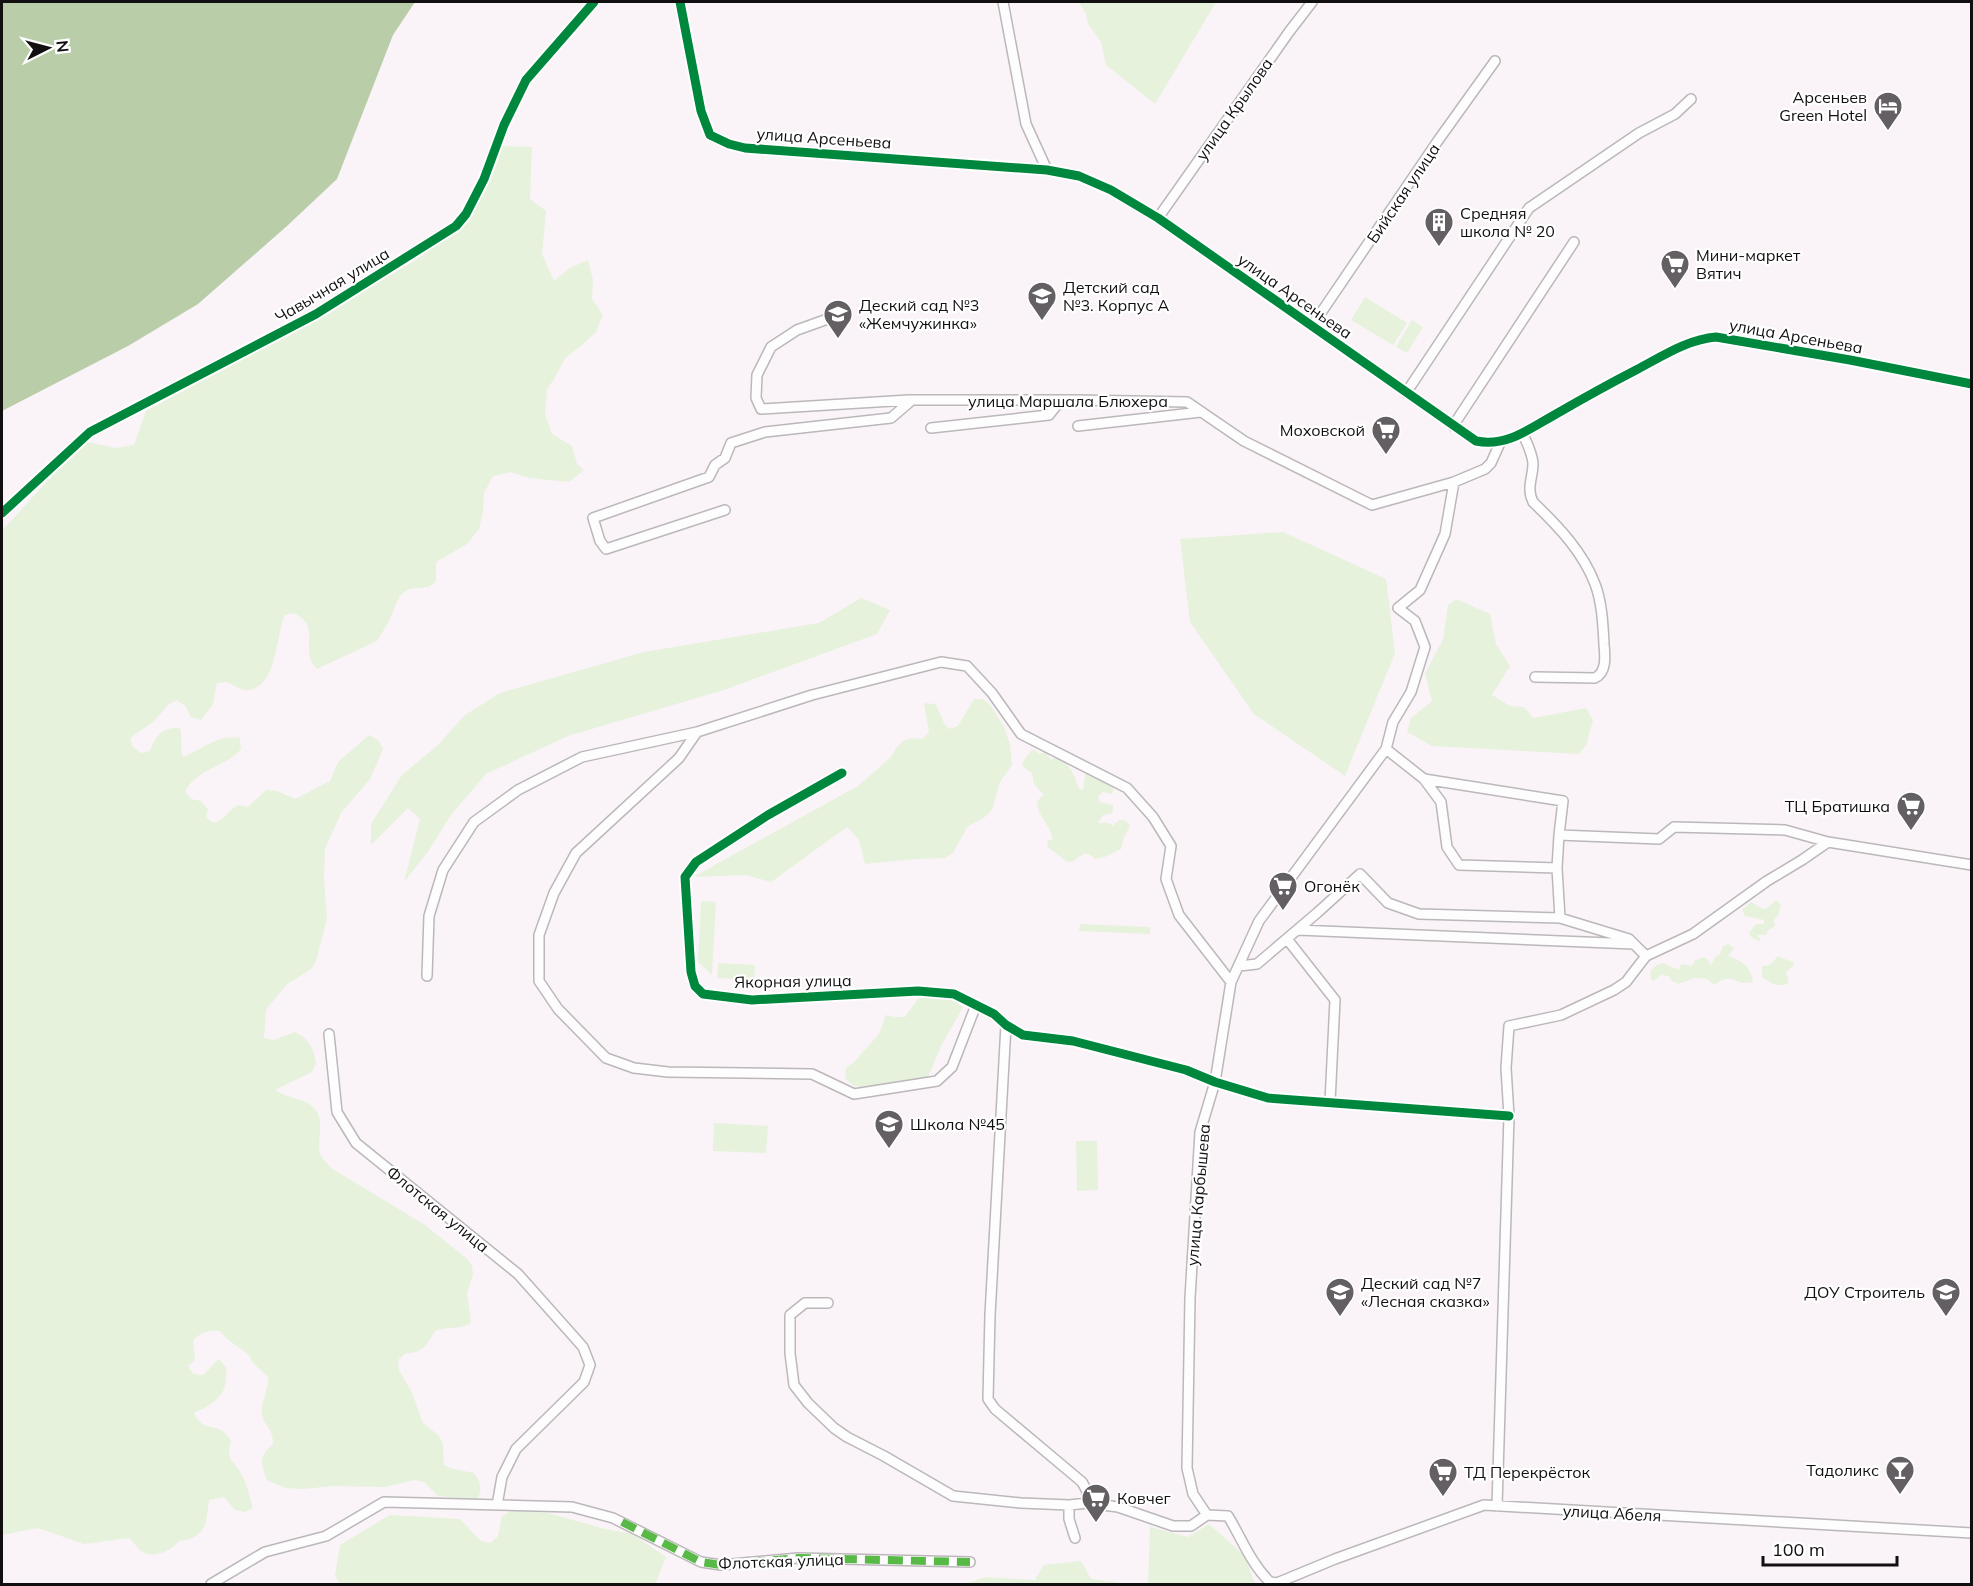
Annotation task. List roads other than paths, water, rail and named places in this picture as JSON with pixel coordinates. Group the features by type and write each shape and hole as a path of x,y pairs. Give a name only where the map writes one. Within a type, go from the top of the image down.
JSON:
{"street":[{"name":"Чавычная улица","path":"2,513 90,432 316,314 456,226 466,214 484,179 504,125 526,80 594,2"},
{"name":"улица Арсеньева","path":"680,2 701,111 710,135 729,144 745,148 1047,170 1079,176 1111,190 1158,218 1476,441 1487,444 1523,434 1644,366 1685,345 1707,338 1716,337 1850,360 1971,384"},
{"path":"1003,2 1026,124 1047,170"},
{"name":"улица Крылова","path":"1158,218 1312,2"},
{"name":"Бийская улица","path":"1312,326 1495,61"},
{"path":"1406,393 1529,208 1640,133 1675,114 1691,99"},
{"path":"1453,426 1574,242"},
{"name":"улица Маршала Блюхера","path":"836,316 797,330 771,347 757,375 756,398 761,409 912,400 1187,402 1244,441 1372,505 1454,482 1485,470 1491,463 1500,442"},
{"path":"725,510 606,549 600,542 593,518 709,477 715,465 725,458 731,443 765,432 891,418 912,400"},
{"path":"931,428 1049,415 1061,400"},
{"path":"1078,426 1201,411"},
{"path":"1523,434 1533,463 1529,486 1530,496 1573,545 1586,565 1596,586 1605,652 1603,670 1595,678 1535,677"},
{"path":"1454,482 1445,534 1420,590 1398,608 1415,621 1425,648 1410,692 1393,722 1386,749 1424,778 1441,802 1447,847 1459,865 1557,868"},
{"path":"427,976 429,916 443,870 474,822 518,790 582,757 697,732 812,695 941,662 966,666 992,693 1021,734 1127,788 1153,817 1171,846 1166,879 1179,915 1231,982"},
{"path":"697,732 679,758 576,853 554,893 539,935 539,981 558,1009 606,1058 634,1068 669,1072 812,1074 854,1094 937,1082 952,1067 976,1005"},
{"name":"улица Карбышева","path":"1207,1515 1193,1494 1187,1468 1190,1298 1200,1132 1215,1082 1231,982 1259,921 1386,749"},
{"name":"Якорная улица","path":"842,772 768,815 696,862 685,877 691,972 695,986 704,994 752,1000 918,991 954,994 994,1014 1006,1025 1023,1035 1073,1041 1186,1070 1215,1082 1268,1098 1509,1116"},
{"path":"1424,778 1563,801 1557,868 1560,918"},
{"path":"1559,836 1659,839 1674,827 1785,830 1828,842 1971,865"},
{"path":"1497,1506 1509,1116 1506,1068 1509,1026 1572,1011 1626,982 1646,956 1693,934 1767,881 1828,842"},
{"path":"1239,966 1257,964 1360,874 1388,903 1419,914 1560,918 1629,939 1646,956"},
{"path":"1298,930 1634,944"},
{"path":"1287,939 1335,1000 1330,1102"},
{"path":"1006,1025 990,1316 988,1400 995,1409 1082,1482 1087,1491 1088,1503"},
{"name":"Флотская улица","path":"328,1034 337,1112 356,1143 518,1274 583,1347 590,1365 584,1382 516,1449 502,1477 497,1505"},
{"path":"828,1303 805,1303 790,1315 790,1353 794,1385 808,1403 847,1437 953,1496 1021,1503 1069,1505 1088,1503 1118,1507 1173,1526 1191,1526 1207,1515 1228,1516 1254,1563 1269,1583"},
{"name":"Флотская улица","path":"211,1584 265,1552 326,1536 384,1502 572,1506 622,1522 701,1562 721,1565 798,1558 970,1562"},
{"path":"1069,1505 1069,1520 1075,1538"},
{"name":"улица Абеля","path":"1269,1583 1277,1583 1335,1559 1484,1505 1971,1533"}],"place":[{"name":"Арсеньев Green Hotel","path":"1888,132"},
{"name":"Средняя школа № 20","path":"1439,248"},
{"name":"Мини-маркет Вятич","path":"1675,290"},
{"name":"Детский сад №3. Корпус А","path":"1042,322"},
{"name":"Деский сад №3 «Жемчужинка»","path":"838,340"},
{"name":"Моховской","path":"1386,456"},
{"name":"ТЦ Братишка","path":"1911,832"},
{"name":"Огонёк","path":"1283,912"},
{"name":"Школа №45","path":"889,1150"},
{"name":"Деский сад №7 «Лесная сказка»","path":"1340,1318"},
{"name":"ДОУ Строитель","path":"1946,1318"},
{"name":"Тадоликс","path":"1900,1496"},
{"name":"ТД Перекрёсток","path":"1443,1498"},
{"name":"Ковчег","path":"1096,1524"}]}
